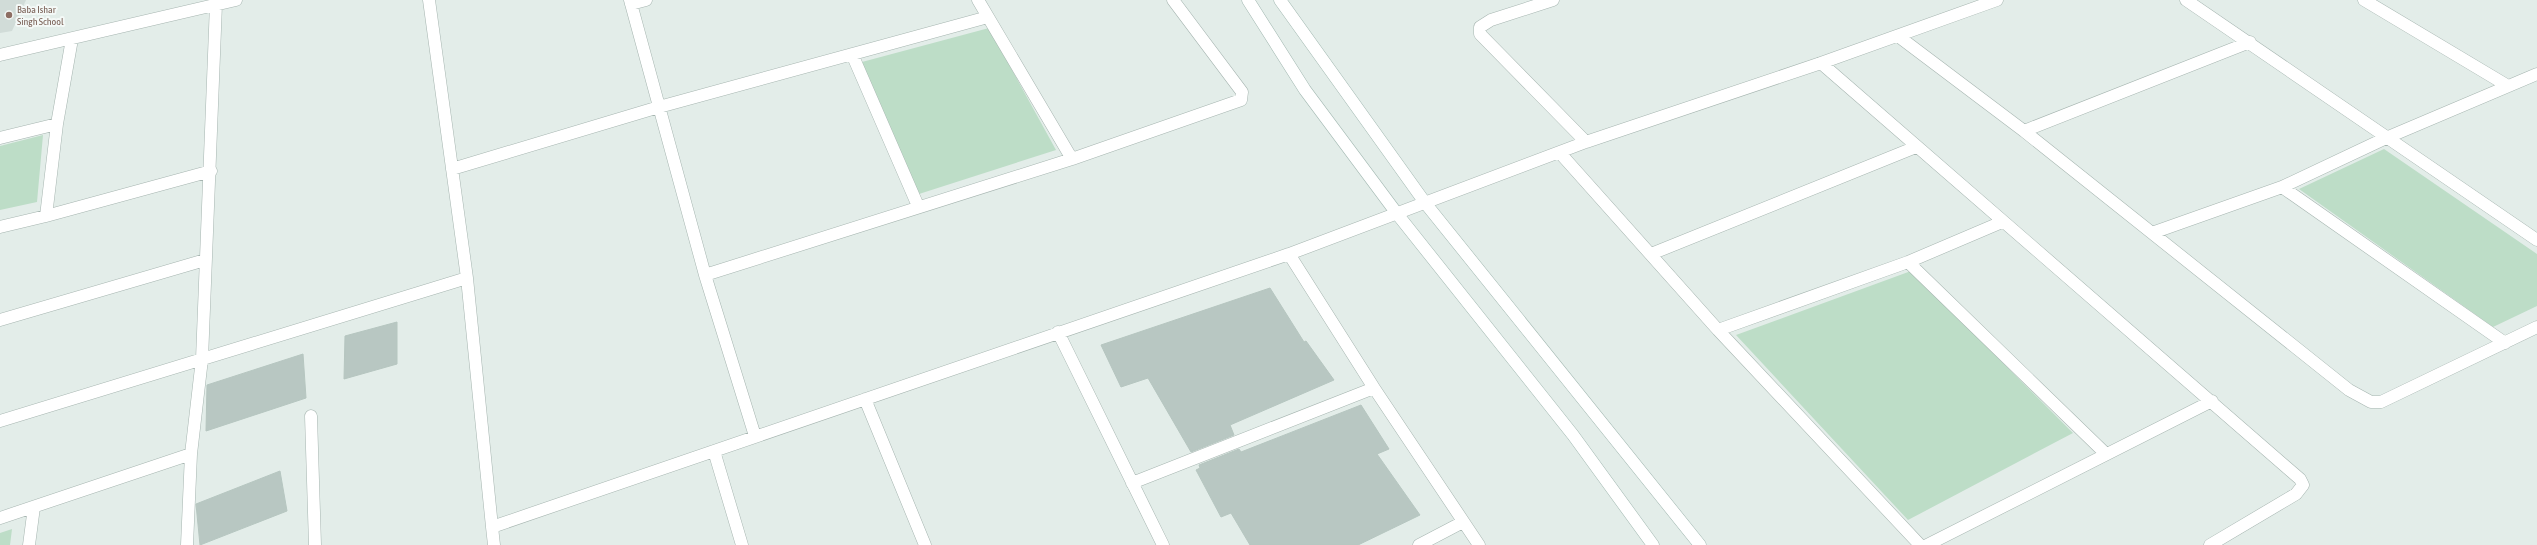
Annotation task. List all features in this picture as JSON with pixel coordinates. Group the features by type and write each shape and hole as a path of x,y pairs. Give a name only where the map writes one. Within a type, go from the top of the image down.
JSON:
{"street":[{"path":"0,55 236,0"},
{"path":"429,0 467,278 494,545"},
{"path":"646,0 631,2 705,275 755,436"},
{"path":"978,0 1072,159"},
{"path":"705,275 918,206 1072,159 1241,100 1242,92 1173,0"},
{"path":"1248,0 1305,90 1398,215 1573,435 1653,545"},
{"path":"1280,0 1426,204 1700,545"},
{"path":"1553,0 1491,20 1480,27 1480,34 1586,142"},
{"path":"492,527 1289,254 1398,215 1586,142 1898,36 1983,2 1997,0"},
{"path":"2186,0 2250,42 2386,138 2537,240"},
{"path":"2368,3 2386,0"},
{"path":"2368,3 2508,86"},
{"path":"187,545 191,454 202,359 205,260 211,171 216,4"},
{"path":"452,169 659,107 988,18"},
{"path":"1898,36 2024,131 2349,390 2371,402 2381,402 2537,327"},
{"path":"46,216 57,124 72,39"},
{"path":"2024,131 2250,42"},
{"path":"852,54 918,206"},
{"path":"1821,63 2002,222 2212,401 2300,479 2303,485 2296,494 2210,545"},
{"path":"2152,233 2282,187 2386,138 2537,74"},
{"path":"0,138 57,124"},
{"path":"1651,254 1916,147"},
{"path":"1560,153 1718,330 1920,545"},
{"path":"0,227 211,171"},
{"path":"2282,187 2505,343"},
{"path":"1718,330 1908,262 2002,222"},
{"path":"1289,254 1374,388 1479,545"},
{"path":"0,320 205,260"},
{"path":"1908,262 2106,454"},
{"path":"0,421 467,278"},
{"path":"1058,332 1163,545"},
{"path":"1132,483 1374,388"},
{"path":"865,399 925,545"},
{"path":"1927,545 2212,401"},
{"path":"311,416 315,545"},
{"path":"714,451 742,545"},
{"path":"0,518 191,454"},
{"path":"29,545 34,507"},
{"path":"1419,545 1463,522"}],"shaded area":[{"name":"Baba Ishar Singh School","path":"0,0 26,0 12,31 0,33"}],"green space":[{"path":"989,28 1056,150 919,194 862,62"},
{"path":"43,135 37,202 0,210 0,146"},
{"path":"2384,149 2537,254 2537,306 2493,327 2299,189"},
{"path":"1911,271 2073,433 1908,520 1736,335"},
{"path":"12,529 10,545 0,545 0,533"}],"building":[{"path":"1270,288 1304,342 1306,341 1334,380 1230,425 1234,435 1191,452 1148,378 1121,387 1101,345"},
{"path":"397,322 397,364 344,379 345,336"},
{"path":"303,354 306,398 206,431 207,385"},
{"path":"1361,405 1389,449 1377,454 1420,515 1358,545 1250,545 1231,513 1221,517 1196,470 1200,468 1199,465 1239,449 1241,452"},
{"path":"280,471 287,511 200,545 196,504"}],"place":[{"name":"Baba Ishar Singh School","path":"9,15"}]}
